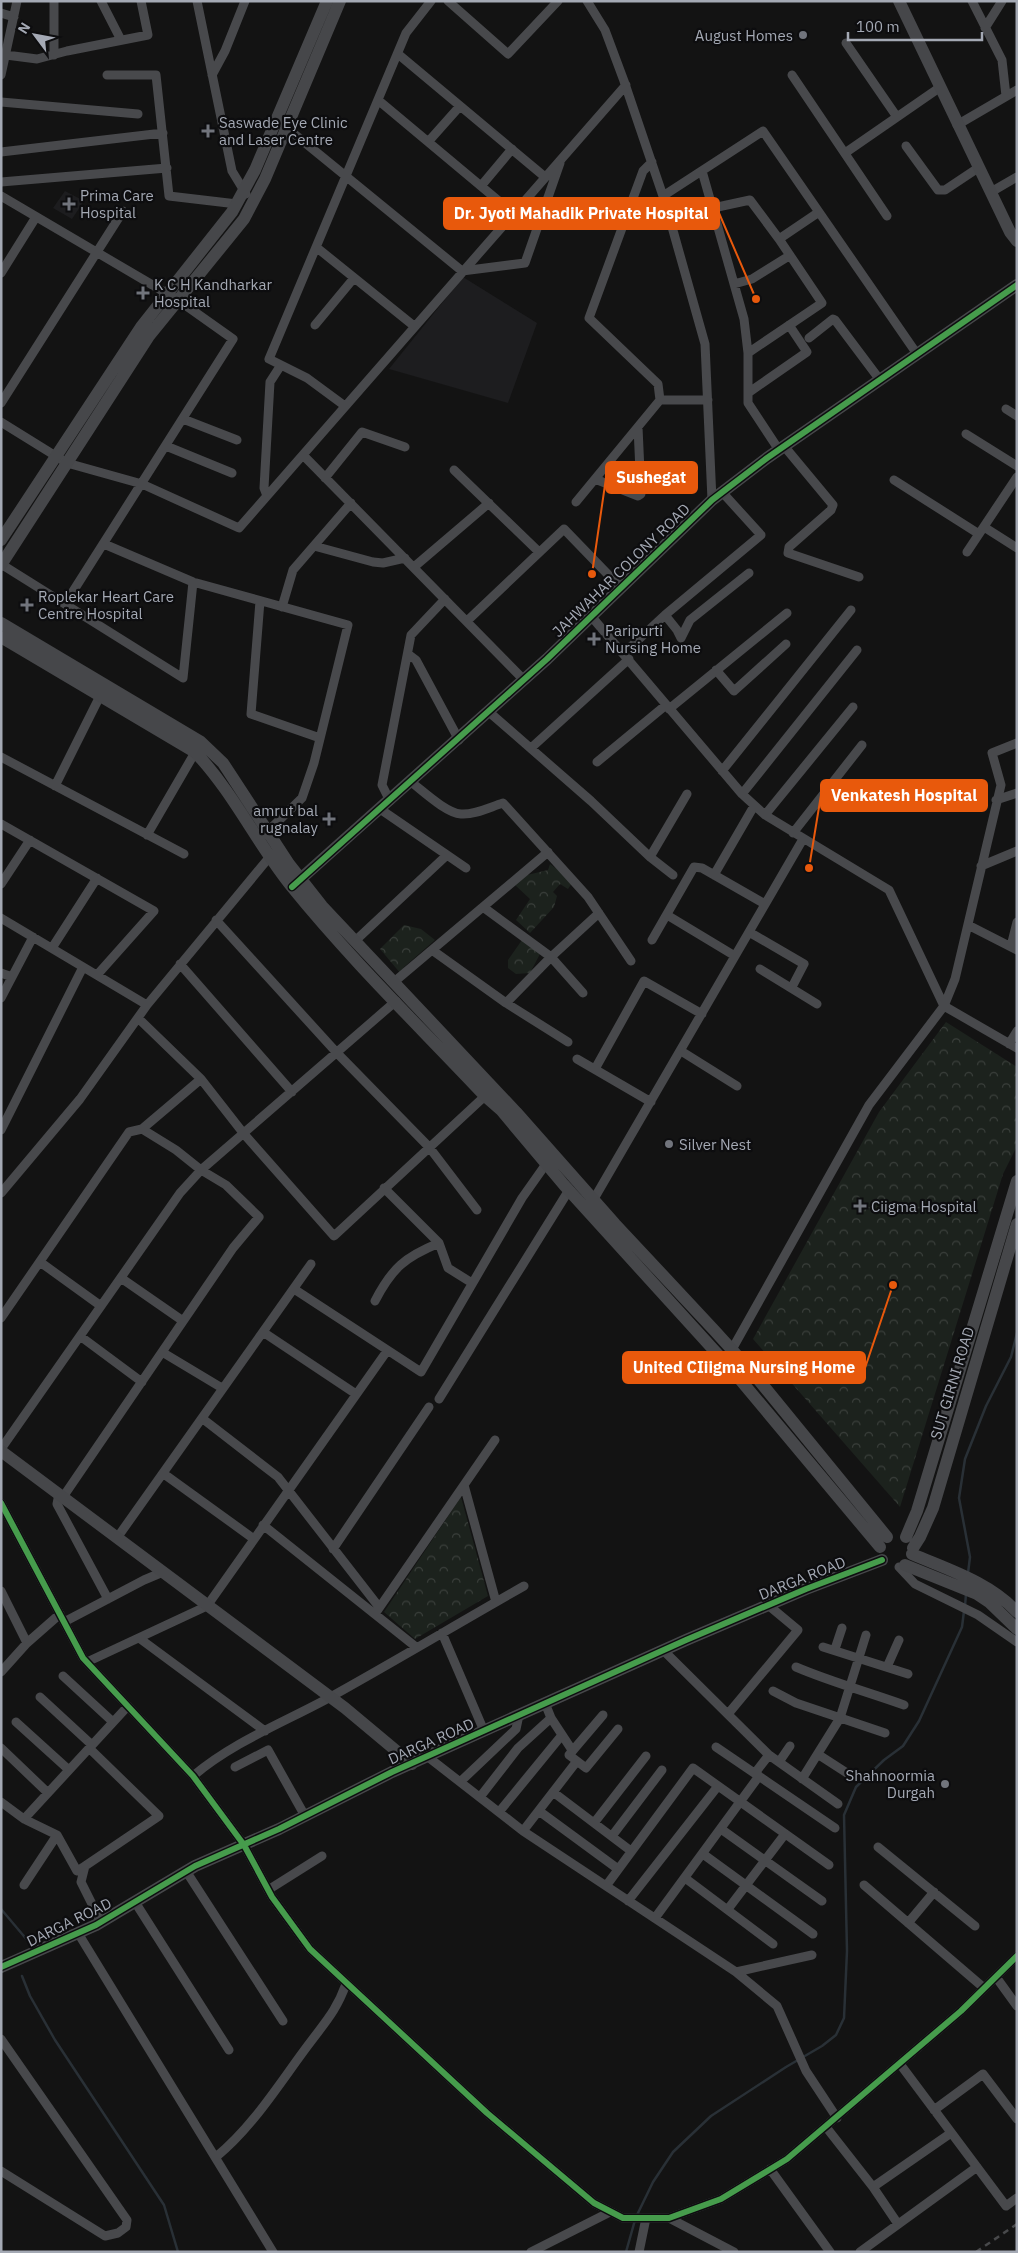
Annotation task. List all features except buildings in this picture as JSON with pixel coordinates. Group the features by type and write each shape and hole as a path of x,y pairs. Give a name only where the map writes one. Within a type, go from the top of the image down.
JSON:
{"street":[{"path":"2,70 17,1"},
{"path":"54,1 54,55"},
{"path":"101,1 121,40"},
{"path":"6,54 37,59 148,35 141,1"},
{"path":"197,1 232,171 243,192 253,201"},
{"path":"212,75 225,51 245,1"},
{"path":"1,540 140,327 173,297 244,218 253,201 327,1"},
{"path":"193,582 183,678 1,565 173,297 237,204 281,123 340,1"},
{"path":"345,406 307,378 269,359 406,33 431,1"},
{"path":"448,1 508,54 558,1"},
{"path":"458,9 466,1"},
{"path":"531,748 626,656 665,615 761,536 717,496 705,344 663,196 626,85 605,30 587,1"},
{"path":"898,1 978,168 1017,241"},
{"path":"972,1 1002,60 1006,96"},
{"path":"986,28 1002,1"},
{"path":"1,13 14,17"},
{"path":"846,43 897,117"},
{"path":"398,54 546,176"},
{"path":"108,75 156,75 169,196 237,204"},
{"path":"792,75 887,216"},
{"path":"1,422 67,463 142,484 239,528 626,85"},
{"path":"845,153 940,88"},
{"path":"957,125 1017,90"},
{"path":"378,100 513,213"},
{"path":"1,102 138,114"},
{"path":"428,142 460,106"},
{"path":"281,123 462,271 525,263 562,157"},
{"path":"663,196 763,131 917,354"},
{"path":"1,152 163,133"},
{"path":"906,146 938,190 945,190 978,168"},
{"path":"481,186 512,149"},
{"path":"576,502 660,400 658,384 589,318 643,171 652,162"},
{"path":"1,182 167,168"},
{"path":"702,171 744,319 748,353 748,404 781,448 832,503 833,508 789,548 788,552 859,577"},
{"path":"990,192 1017,177"},
{"path":"1,196 173,297 233,339 65,604"},
{"path":"713,208 750,200 822,303 748,353"},
{"path":"1,402 124,211"},
{"path":"779,239 819,212"},
{"path":"1,273 36,217"},
{"path":"316,247 414,326"},
{"path":"734,284 752,279 789,256"},
{"path":"315,325 354,278"},
{"name":"JAHWAHAR COLONY ROAD","path":"296,883 459,740 717,496 781,448 1017,285"},
{"path":"809,338 833,319 835,320 880,380"},
{"path":"748,392 807,352 789,325"},
{"path":"267,496 264,488 270,382 281,365"},
{"path":"660,400 708,400"},
{"path":"1006,409 1017,416"},
{"path":"183,419 237,440"},
{"path":"595,479 638,496 642,494 638,427"},
{"path":"325,478 362,432 405,447"},
{"path":"966,434 1017,466"},
{"path":"166,446 232,473"},
{"path":"303,455 524,680"},
{"path":"454,470 539,552"},
{"path":"967,552 1017,477"},
{"path":"894,480 981,530 1017,548"},
{"path":"282,607 294,570 350,503"},
{"path":"414,567 488,503"},
{"path":"466,621 564,529 621,588"},
{"path":"104,544 193,582 348,625 320,738 302,798 263,836"},
{"path":"314,546 373,562 383,563 405,558"},
{"path":"665,615 678,630 681,638 690,620 749,573"},
{"path":"445,599 412,635 382,785 385,805 466,868"},
{"path":"260,601 251,714 320,738"},
{"path":"722,771 851,610"},
{"path":"597,762 787,613"},
{"path":"591,616 722,771 764,816 889,890 944,1006 1013,1046 1017,1031"},
{"path":"2,629 223,763 263,836 296,883 314,914 485,1096 501,1110 569,1190 591,1205 733,1351 883,1548 893,1567 907,1554 918,1511 1017,1181"},
{"path":"716,670 734,691 786,644"},
{"path":"742,794 857,650"},
{"path":"408,654 416,660 459,740"},
{"path":"55,786 103,690"},
{"path":"764,816 853,707"},
{"path":"489,712 591,801 650,858 673,875"},
{"path":"723,1360 733,1351 869,1105 944,1006 955,979 1000,785 992,753 1017,743"},
{"path":"793,833 862,745"},
{"path":"147,835 198,747"},
{"path":"1,757 184,854"},
{"path":"412,782 445,808 459,814 472,813 503,803 588,897 631,961"},
{"path":"996,800 1017,793"},
{"path":"650,858 687,794"},
{"path":"714,875 754,806"},
{"path":"1,824 154,911 97,975"},
{"path":"591,1205 803,839"},
{"path":"1,884 30,840"},
{"path":"981,866 1017,851"},
{"path":"1,1193 80,1099 138,1018 180,964 274,852"},
{"path":"394,982 548,852"},
{"path":"355,941 447,855"},
{"path":"652,940 694,867 702,868 766,904"},
{"path":"52,948 97,878"},
{"path":"296,883 322,906 516,1112 591,1205 883,1548"},
{"path":"483,907 550,957 583,993"},
{"path":"506,1003 550,957 599,913"},
{"path":"667,915 735,956"},
{"path":"1,918 147,1006"},
{"path":"216,920 337,1053 429,1147 477,1210"},
{"path":"968,925 1014,948 1017,922"},
{"path":"749,932 804,964 792,987"},
{"path":"1,998 33,937"},
{"path":"432,950 506,1003 568,1042"},
{"path":"180,964 292,1092"},
{"path":"1,1130 83,967"},
{"path":"760,969 817,1004"},
{"path":"1,973 12,977"},
{"path":"595,1069 644,980 702,1014"},
{"path":"396,1001 201,1170 180,1194 1,1450 330,1696 412,1764"},
{"path":"138,1018 201,1079 244,1134 334,1236 485,1096"},
{"path":"681,1051 737,1086"},
{"path":"577,1059 650,1102"},
{"path":"1,1318 129,1132 142,1129 201,1079"},
{"path":"108,1599 57,1504 233,1248 260,1217 226,1185 142,1129"},
{"path":"294,1289 386,1351 421,1372 522,1198 546,1164"},
{"path":"384,1188 439,1243 448,1268 472,1282"},
{"path":"439,1399 569,1190"},
{"name":"SUT GIRNI ROAD","path":"907,1554 920,1537 933,1508 1017,1224"},
{"path":"375,1301 383,1286 400,1264 413,1253 439,1243"},
{"path":"40,1262 101,1306"},
{"path":"117,1538 311,1264"},
{"path":"121,1278 184,1321"},
{"path":"263,1332 356,1394"},
{"path":"80,1336 142,1382"},
{"path":"87,1662 208,1606 386,1351"},
{"path":"162,1352 222,1388"},
{"path":"333,1549 429,1407"},
{"path":"203,1419 278,1476 287,1491 333,1549 377,1611"},
{"path":"377,1611 495,1440"},
{"path":"164,1474 254,1539"},
{"path":"464,1485 496,1602"},
{"path":"1,1503 87,1662 192,1776 244,1845 268,1890 310,1949 487,2113 594,2203 623,2218 669,2218 721,2199 786,2159 900,2064 1017,1956"},
{"path":"263,1525 377,1611 416,1647"},
{"path":"883,1548 900,1534 915,1584 978,1615 1017,1642"},
{"name":"DARGA ROAD","path":"1,1967 101,1922 186,1871 545,1703 768,1605 883,1548"},
{"path":"907,1554 991,1588 1017,1612"},
{"path":"907,1554 923,1573 977,1594 989,1602 1017,1630"},
{"path":"1,1672 28,1643 62,1618 108,1599 163,1572"},
{"path":"192,1776 210,1762 265,1730 330,1696 524,1586"},
{"path":"1,1592 28,1643"},
{"path":"728,1714 798,1630 768,1605"},
{"path":"835,1649 842,1628"},
{"path":"442,1633 484,1731"},
{"path":"802,1779 819,1755 840,1718 866,1635"},
{"path":"139,1638 265,1730"},
{"path":"887,1667 899,1640"},
{"path":"823,1647 835,1649 908,1674"},
{"path":"663,1650 769,1755 838,1804"},
{"path":"796,1667 832,1682 850,1686 904,1705"},
{"path":"63,1676 114,1722"},
{"path":"773,1691 796,1703 885,1733"},
{"path":"1,1802 24,1819 57,1835 77,1871 159,1816 40,1696"},
{"path":"545,1703 551,1718 572,1750"},
{"path":"24,1819 128,1706"},
{"path":"460,1782 516,1729 519,1715"},
{"path":"603,1715 569,1755 586,1768 618,1729"},
{"path":"480,1797 518,1748 551,1718"},
{"path":"16,1722 69,1770"},
{"path":"499,1812 562,1735"},
{"path":"779,1762 790,1746"},
{"path":"716,1747 835,1828"},
{"path":"1,1748 48,1793"},
{"path":"235,1767 268,1750 306,1816"},
{"path":"655,1918 742,1802 769,1755"},
{"path":"819,1755 850,1775"},
{"path":"594,1823 646,1756"},
{"path":"428,1757 523,1831 736,1972 777,2006 806,2071 837,2118"},
{"path":"523,1831 578,1761"},
{"path":"606,1886 693,1768 829,1866"},
{"path":"612,1836 662,1770"},
{"path":"628,1900 718,1786"},
{"path":"553,1792 631,1851"},
{"path":"539,1811 618,1869"},
{"path":"721,1829 822,1901"},
{"path":"728,1909 785,1834"},
{"path":"24,1885 57,1835"},
{"path":"878,1847 975,1926"},
{"path":"702,1854 813,1934"},
{"path":"268,1890 322,1856"},
{"path":"85,1866 80,1882 101,1922"},
{"path":"186,1871 283,2021"},
{"path":"685,1878 774,1944"},
{"path":"864,1885 984,1988"},
{"path":"908,1923 934,1892"},
{"path":"135,1902 230,2050"},
{"path":"78,1933 273,2252"},
{"path":"736,1972 812,1955"},
{"path":"996,1977 1017,2006"},
{"path":"216,2156 230,2146 329,2020 346,1984"},
{"path":"1,2171 105,2236 118,2233 126,2226 127,2220 2,2042"},
{"path":"900,2064 1006,2206 1017,2198"},
{"path":"934,2110 983,2074 1017,2119"},
{"path":"826,2127 873,2187 898,2224"},
{"path":"873,2187 951,2133"},
{"path":"860,2252 977,2167"},
{"path":"770,2169 830,2252"},
{"path":"531,2252 610,2212"},
{"path":"639,2252 644,2218"},
{"path":"669,2218 734,2252"}],"shaded area":[{"name":"Prima Care Hospital","path":"65,191 84,201 72,219 53,208"},
{"path":"463,277 537,323 508,403 389,369"}],"green space":[{"path":"550,864 572,883 568,889 560,884 553,892 557,896 554,907 530,933 516,920 530,899 515,885 523,876 548,870"},
{"path":"404,925 421,929 435,940 404,967 401,974 380,949"},
{"path":"522,940 541,952 530,973 516,974 508,968 508,960"},
{"path":"946,1022 1017,1067 1017,1146 1003,1174 900,1507 753,1339 879,1112"},
{"path":"461,1497 488,1596 415,1639 384,1612"}],"waterway":[{"path":"968,1573 970,1557 959,1498 965,1459 986,1406 1011,1357 1017,1333"},
{"path":"965,1606 966,1594"},
{"path":"637,2215 653,2182 673,2152 711,2116 822,2046 836,2035 844,2018 847,1951 844,1815 856,1787 884,1760 903,1746 919,1721 962,1627 964,1611"},
{"path":"1,1909 28,1941"},
{"path":"22,1976 30,1996 55,2040 164,2205 178,2252"},
{"path":"626,2252 635,2220"}],"railway":[{"path":"976,2252 1017,2224"}],"cycle path":[{"path":"292,887 547,659 712,500 767,458 1017,285"},
{"path":"1,1503 83,1658 193,1776 244,1845 272,1897 310,1949 487,2113 594,2203 623,2218 669,2218 721,2199 787,2159 961,2011 1017,1956"},
{"path":"1,1967 96,1925 195,1866 279,1829 392,1772 686,1640 806,1589 882,1560"}],"place":[{"name":"August Homes","path":"803,35"},
{"name":"Saswade Eye Clinic and Laser Centre","path":"208,131"},
{"name":"Prima Care Hospital","path":"69,204"},
{"name":"K C H Kandharkar Hospital","path":"143,293"},
{"name":"Dr. Jyoti Mahadik Private Hospital","path":"756,299"},
{"name":"Sushegat","path":"592,574"},
{"name":"Roplekar Heart Care Centre Hospital","path":"27,605"},
{"name":"Paripurti Nursing Home","path":"594,639"},
{"name":"amrut bal rugnalay","path":"329,819"},
{"name":"Venkatesh Hospital","path":"809,868"},
{"name":"Silver Nest","path":"669,1144"},
{"name":"Ciigma Hospital","path":"860,1206"},
{"name":"United CIiigma Nursing Home","path":"893,1285"},
{"name":"Shahnoormia Durgah","path":"945,1784"}]}
